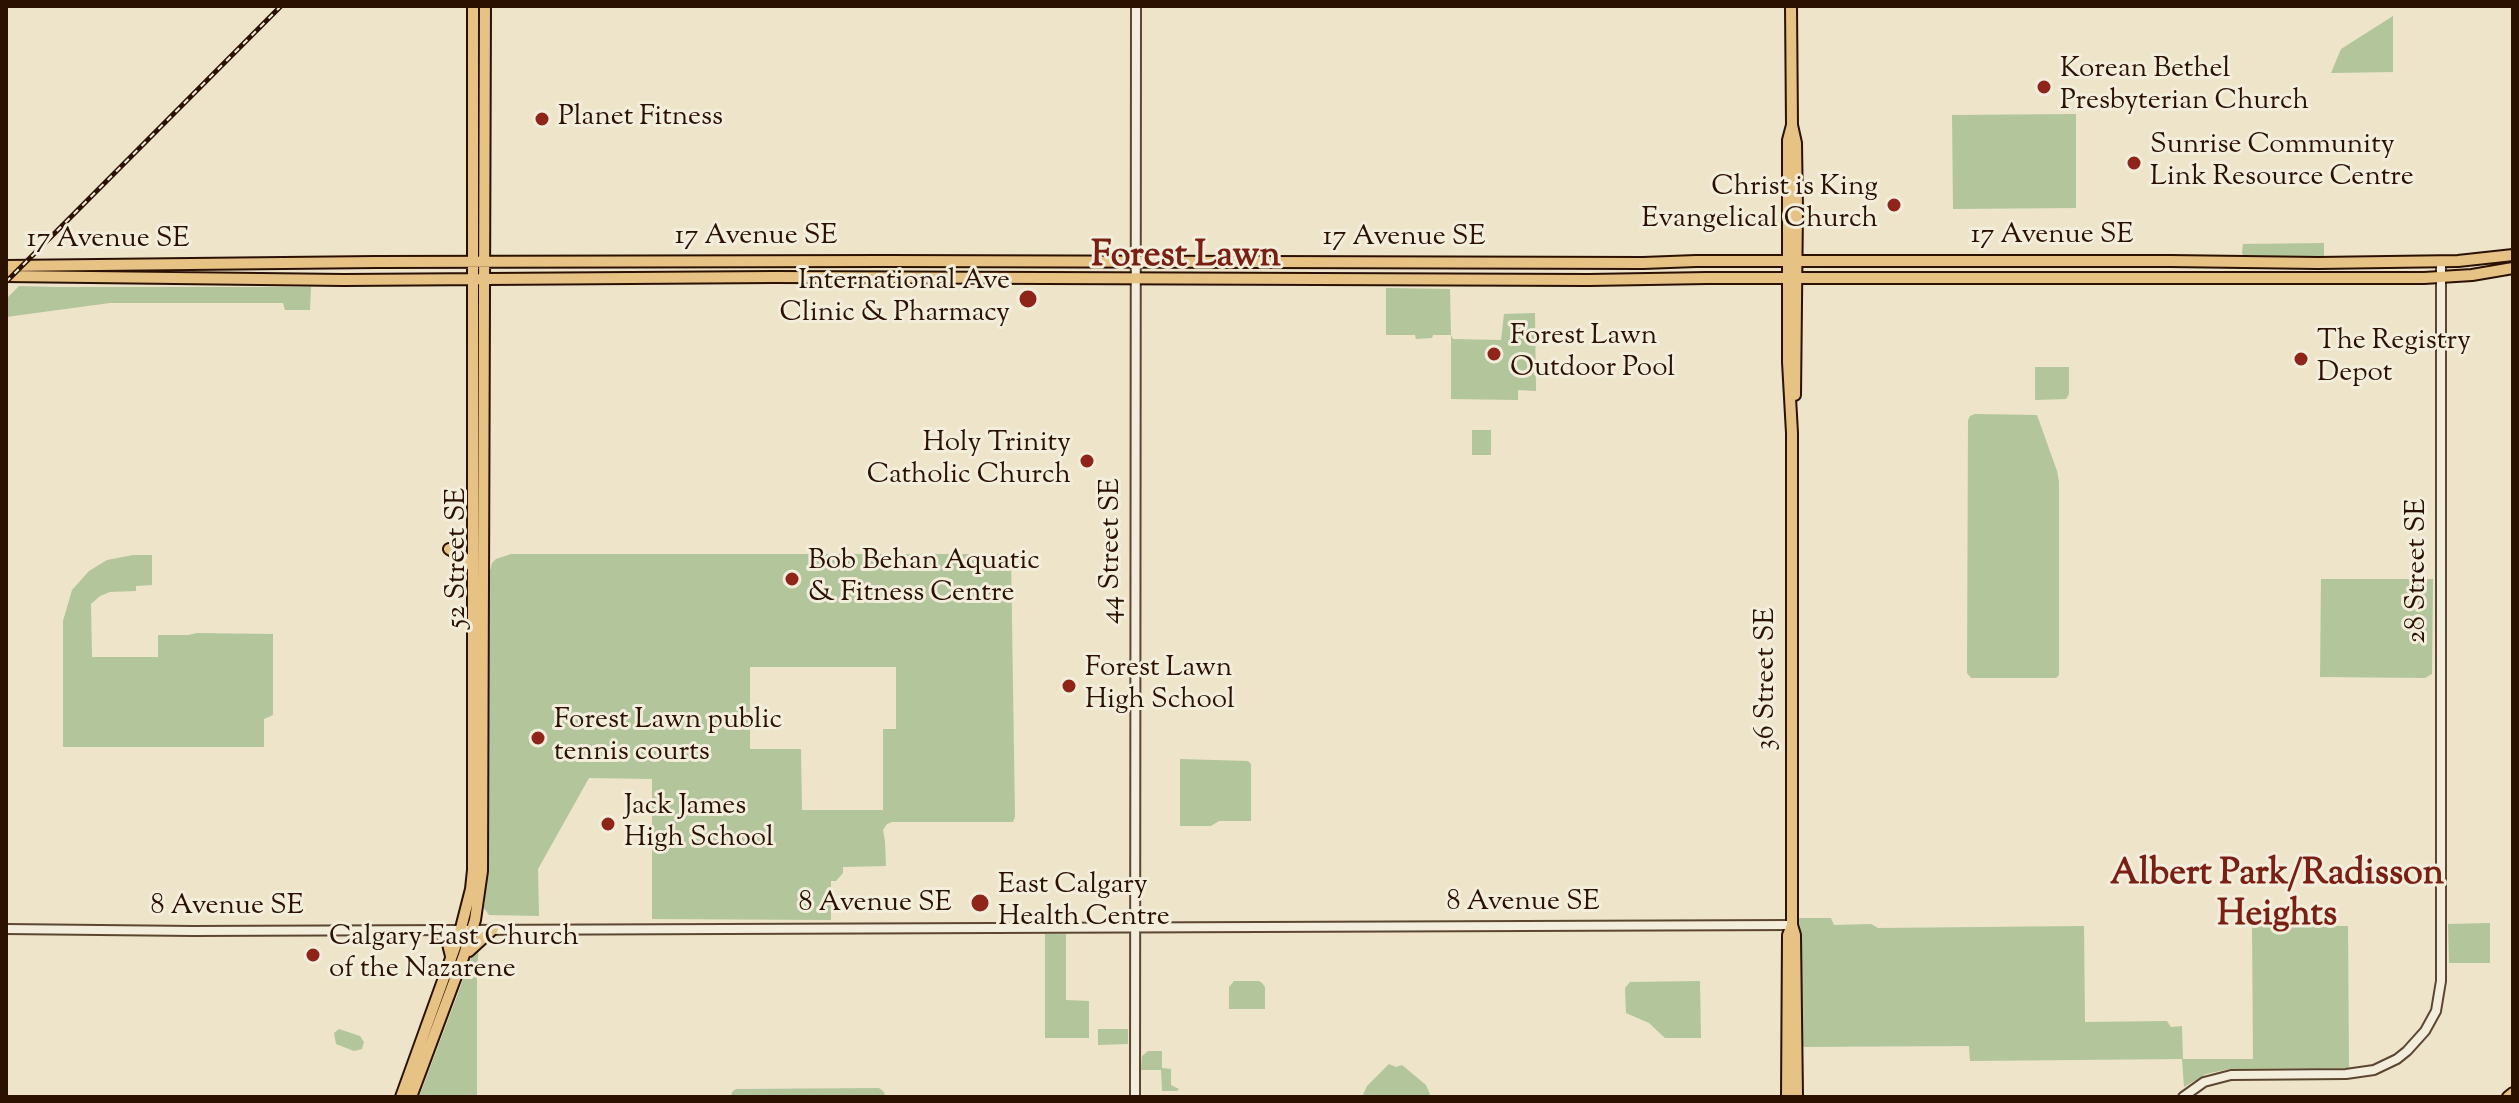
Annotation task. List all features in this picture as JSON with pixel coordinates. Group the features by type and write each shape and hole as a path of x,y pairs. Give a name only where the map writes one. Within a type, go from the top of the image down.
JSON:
{"main road":[{"name":"52 Street SE","path":"473,6 480,262"},
{"name":"52 Street SE","path":"401,1097 451,962 478,907 484,845 480,262 485,6"},
{"name":"36 Street SE","path":"1791,6 1792,125 1788,140 1795,401 1792,433 1792,925 1795,935 1797,1097"},
{"name":"17 Avenue SE","path":"6,266 1136,261 2236,263 2441,262 2513,255"},
{"path":"2186,278 2195,274 2226,273 2234,269 2236,263"},
{"name":"17 Avenue SE","path":"6,276 480,280 751,277 1616,280 2440,277 2513,269"},
{"name":"52 Street SE","path":"411,1097 464,955 471,889 473,568 480,280"},
{"path":"449,549 466,559 473,568"},
{"path":"464,955 495,929 478,907"},
{"name":"36 Street SE","path":"1787,1097 1788,935 1792,925"},
{"path":"433,929 447,940 451,962"},
{"path":"2508,1097 2513,1093"}],"street":[{"name":"44 Street SE","path":"1135,1097 1136,6"},
{"name":"28 Street SE","path":"2183,1097 2204,1082 2224,1076 2356,1073 2382,1067 2402,1056 2416,1042 2429,1025 2438,1001 2441,981 2441,262"},
{"name":"8 Avenue SE","path":"6,929 1792,925"}],"green space":[{"path":"2393,16 2393,72 2331,73 2341,49"},
{"path":"2076,114 2076,208 1953,209 1952,115"},
{"path":"2324,243 2324,260 2245,259 2242,253 2243,244"},
{"path":"19,286 311,287 310,310 285,310 283,303 110,303 6,317 6,299"},
{"path":"1386,288 1450,289 1451,335 1416,339 1415,335 1386,335"},
{"path":"1535,313 1536,391 1518,390 1518,400 1451,399 1451,335 1453,339 1501,340 1504,314"},
{"path":"2035,367 2069,367 2069,394 2066,399 2035,400"},
{"path":"1975,414 2037,415 2057,471 2059,675 2056,678 1971,678 1967,673 1968,420"},
{"path":"1472,430 1491,430 1491,455 1472,455"},
{"path":"511,554 1011,554 1013,822 887,824 883,830 886,866 843,867 843,873 836,881 831,881 831,920 652,919 652,779 589,778 538,869 539,916 489,915 484,908 489,859 490,571 496,559","holes":["750,667 896,667 896,729 883,729 883,810 802,810 801,749 750,749"]},
{"path":"152,555 152,585 136,586 136,591 110,592 91,604 92,657 158,657 158,635 273,634 273,715 264,719 264,747 63,747 63,621 72,590 89,571 107,560"},
{"path":"2321,579 2433,579 2432,674 2425,678 2320,677"},
{"path":"1180,759 1248,761 1251,764 1251,821 1180,826"},
{"path":"1799,918 1831,918 1834,925 1871,924 1878,928 2084,926 2085,1022 2167,1021 2171,1027 2182,1026 2183,1059 2253,1059 2252,926 2348,926 2349,1068 2229,1069 2206,1074 2184,1087 2182,1059 1970,1061 1969,1046 1801,1047"},
{"path":"2490,923 2490,963 2449,963 2448,924"},
{"path":"1045,934 1066,934 1066,1000 1089,1001 1089,1038 1045,1038"},
{"path":"479,944 477,1097 419,1097 472,956"},
{"path":"1234,981 1262,983 1265,987 1265,1009 1229,1009 1229,987"},
{"path":"1700,981 1701,1038 1665,1038 1649,1023 1626,1013 1625,988 1630,982"},
{"path":"339,1029 360,1036 364,1042 362,1049 354,1051 336,1044 334,1033"},
{"path":"1098,1029 1128,1029 1128,1044 1098,1045"},
{"path":"1148,1051 1162,1051 1162,1068 1171,1069 1171,1085 1179,1089 1177,1091 1162,1091 1161,1070 1141,1070 1142,1056"},
{"path":"1389,1064 1396,1067 1402,1065 1426,1085 1430,1094 1427,1097 1362,1097 1367,1086"},
{"path":"879,1088 885,1097 731,1097 736,1089"}],"railway":[{"path":"6,282 281,6"}],"place":[{"name":"Korean Bethel Presbyterian Church","path":"2044,87"},
{"name":"Planet Fitness","path":"542,119"},
{"name":"Sunrise Community Link Resource Centre","path":"2134,163"},
{"name":"Christ is King Evangelical Church","path":"1894,205"},
{"name":"International Ave Clinic & Pharmacy","path":"1028,299"},
{"name":"Forest Lawn Outdoor Pool","path":"1494,354"},
{"name":"The Registry Depot","path":"2301,359"},
{"name":"Holy Trinity Catholic Church","path":"1087,461"},
{"name":"Bob Behan Aquatic & Fitness Centre","path":"792,579"},
{"name":"Forest Lawn High School","path":"1069,686"},
{"name":"Forest Lawn public tennis courts","path":"538,738"},
{"name":"Jack James High School","path":"608,824"},
{"name":"East Calgary Health Centre","path":"980,903"},
{"name":"Calgary East Church of the Nazarene","path":"313,955"}],"district":[{"name":"Forest Lawn","path":"1186,259"},
{"name":"Albert Park/Radisson Heights","path":"2277,898"}]}
